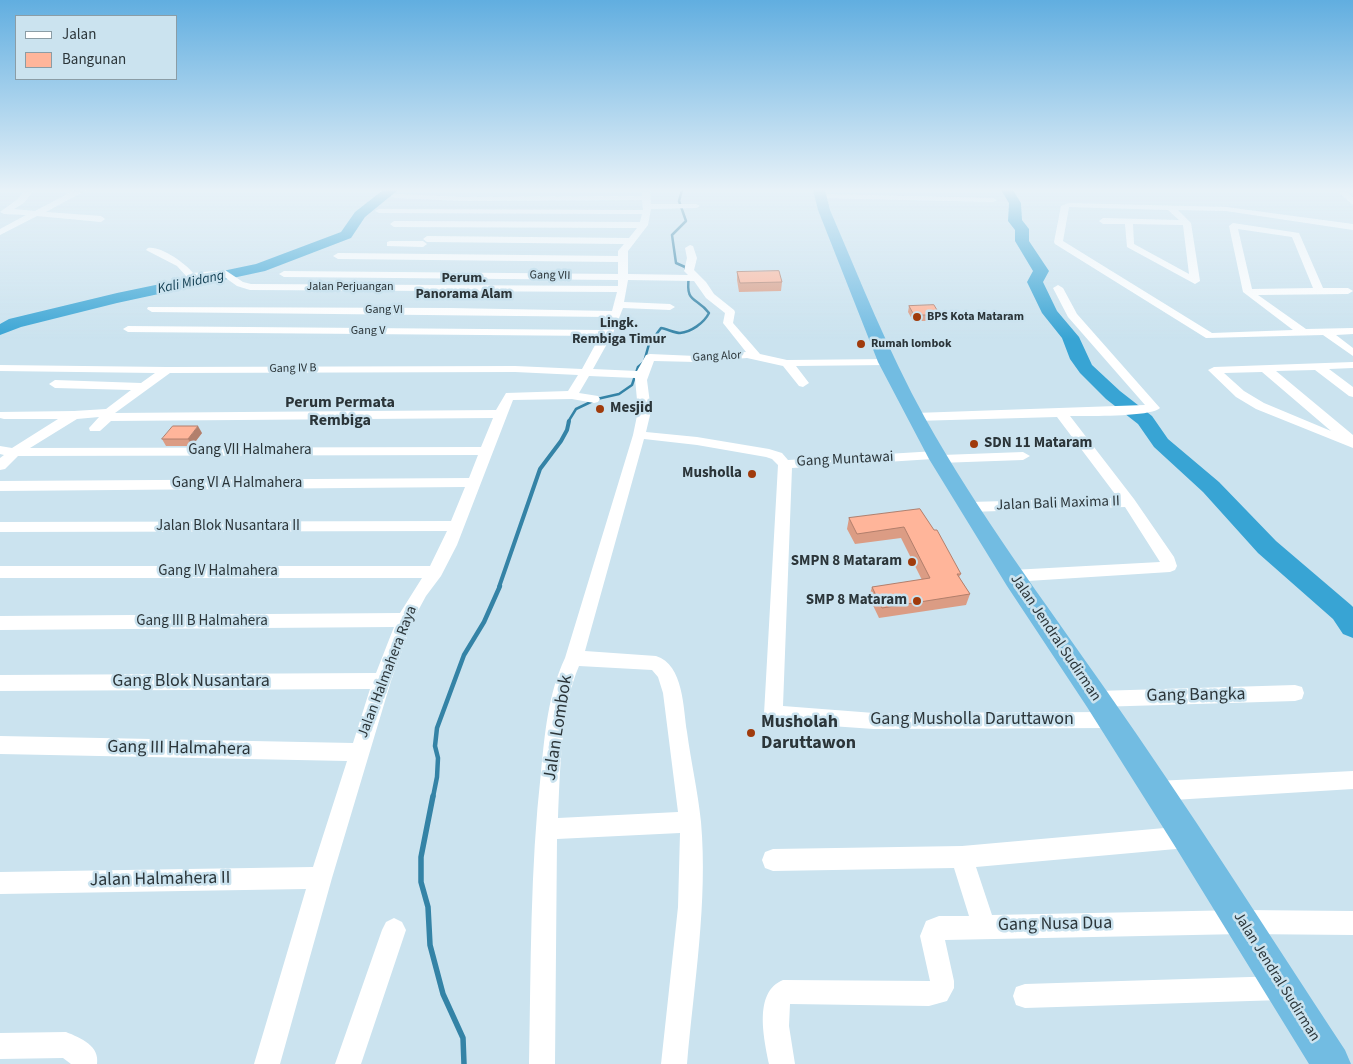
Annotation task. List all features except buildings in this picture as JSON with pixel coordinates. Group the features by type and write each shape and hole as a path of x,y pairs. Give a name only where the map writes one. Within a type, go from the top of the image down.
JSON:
{"highway":[{"name":"Jalan Jendral Sudirman","path":"838,240 887,362 937,457 1012,576 1097,698 1332,1064"}],"street":[{"path":"414,256 427,240"},
{"path":"1058,240 1058,242 1210,336 1353,331"},
{"path":"1130,240 1130,245 1195,281 1189,240"},
{"path":"1236,240 1248,292 1304,333"},
{"path":"1298,240 1319,291"},
{"path":"390,244 425,242 631,241"},
{"path":"572,394 608,333 617,310 623,283 623,251 631,241"},
{"path":"690,248 692,258 689,271 692,278 710,296 727,308 730,312 728,323 756,356"},
{"name":"Jalan Perjuangan","path":"151,250 180,264 191,276 229,276 240,284 250,287 374,299 623,283"},
{"path":"338,256 623,259"},
{"name":"Gang VII","path":"284,274 623,283 692,278"},
{"path":"915,417 1124,411 1154,408 1072,316 1058,288"},
{"path":"1248,292 1348,291"},
{"name":"Gang VI","path":"152,309 374,299 617,310 670,307"},
{"name":"Gang V","path":"128,329 608,333"},
{"path":"1325,332 1353,353"},
{"name":"Gang Alor","path":"637,375 650,357 696,359 756,356 787,363 887,362"},
{"path":"787,363 803,383"},
{"path":"1353,365 1214,370 1240,394 1260,406 1353,443"},
{"path":"1317,366 1353,393"},
{"name":"Gang IV B","path":"0,368 167,370 512,382 587,371"},
{"path":"1265,368 1353,443"},
{"path":"4,415 74,415 109,412 167,370"},
{"path":"587,371 637,375"},
{"name":"Jalan Lombok","path":"542,1064 546,829 556,726 566,672 574,658 639,435 645,405 637,375"},
{"path":"512,382 594,399"},
{"name":"Jalan Halmahera Raya","path":"267,1064 358,752 382,681 405,620 420,592 436,572 457,526 512,382"},
{"path":"55,384 145,387"},
{"name":"Jalan Bali Maxima II","path":"1061,413 1129,502"},
{"path":"95,428 104,419 110,417 501,414"},
{"path":"0,466 14,452 74,415"},
{"name":"Gang Muntawai","path":"639,435 697,441 769,453 777,456 785,464 937,457 1023,456"},
{"name":"Gang VII Halmahera","path":"0,450 14,452 486,451"},
{"name":"Gang Musholla Daruttawon","path":"785,464 773,714 874,721 1111,720"},
{"name":"Gang VI A Halmahera","path":"0,486 475,482"},
{"path":"1012,576 1164,568 1169,566 1168,561 1129,502"},
{"name":"Jalan Bali Maxima II","path":"968,507 1129,502"},
{"name":"Jalan Blok Nusantara II","path":"0,527 457,526"},
{"name":"Gang IV Halmahera","path":"0,572 436,572"},
{"name":"Gang III B Halmahera","path":"0,623 405,620"},
{"path":"574,658 656,664 664,669 674,701 690,822 690,897 674,1064"},
{"name":"Gang Blok Nusantara","path":"0,683 382,681"},
{"name":"Gang Bangka","path":"1097,698 1295,693"},
{"name":"Gang III Halmahera","path":"0,745 358,752"},
{"path":"1157,791 1353,780"},
{"path":"546,829 690,822"},
{"path":"774,860 962,857 1187,837"},
{"path":"962,857 984,926"},
{"name":"Jalan Halmahera II","path":"0,883 321,878"},
{"name":"Gang Nusa Dua","path":"782,1064 776,1030 778,999 783,992 929,994 938,992 942,988 942,981 932,932 939,928 1242,922 1353,923"},
{"path":"348,1064 394,930"},
{"path":"1025,996 1283,988"},
{"path":"0,1046 66,1045 85,1057 84,1064"}],"waterway":[{"name":"Kali Midang","path":"0,330 15,323 117,298 260,268 334,240"},
{"path":"673,240 676,263 685,267 686,270"},
{"path":"1022,240 1041,271 1035,282 1050,313 1070,337 1079,359 1086,369 1113,395 1145,420 1161,443 1211,487 1267,547 1342,612 1353,627"},
{"path":"568,422 576,409 597,399 619,394 632,385 638,367 644,362 649,344 661,328 678,333 684,332 693,329 704,320 709,313 690,296 689,276"},
{"path":"499,587 540,469 561,441 569,421"},
{"path":"433,797 437,777 438,758 435,746 437,728 464,655 484,622 500,586"},
{"path":"433,796 421,857 421,882 428,907 430,945 443,994 463,1038 464,1064"}],"place":[{"name":"BPS Kota Mataram","path":"917,317"},
{"name":"Rumah lombok","path":"861,344"},
{"name":"Mesjid","path":"600,409"},
{"name":"SDN 11 Mataram","path":"974,444"},
{"name":"Musholla","path":"752,474"},
{"name":"SMPN 8 Mataram","path":"912,562"},
{"name":"SMP 8 Mataram","path":"917,601"},
{"name":"Musholah Daruttawon","path":"751,733"}],"district":[{"name":"Perum. Panorama Alam","path":"464,288"},
{"name":"Lingk. Rembiga Timur","path":"619,332"},
{"name":"Perum Permata Rembiga","path":"340,412"}]}
